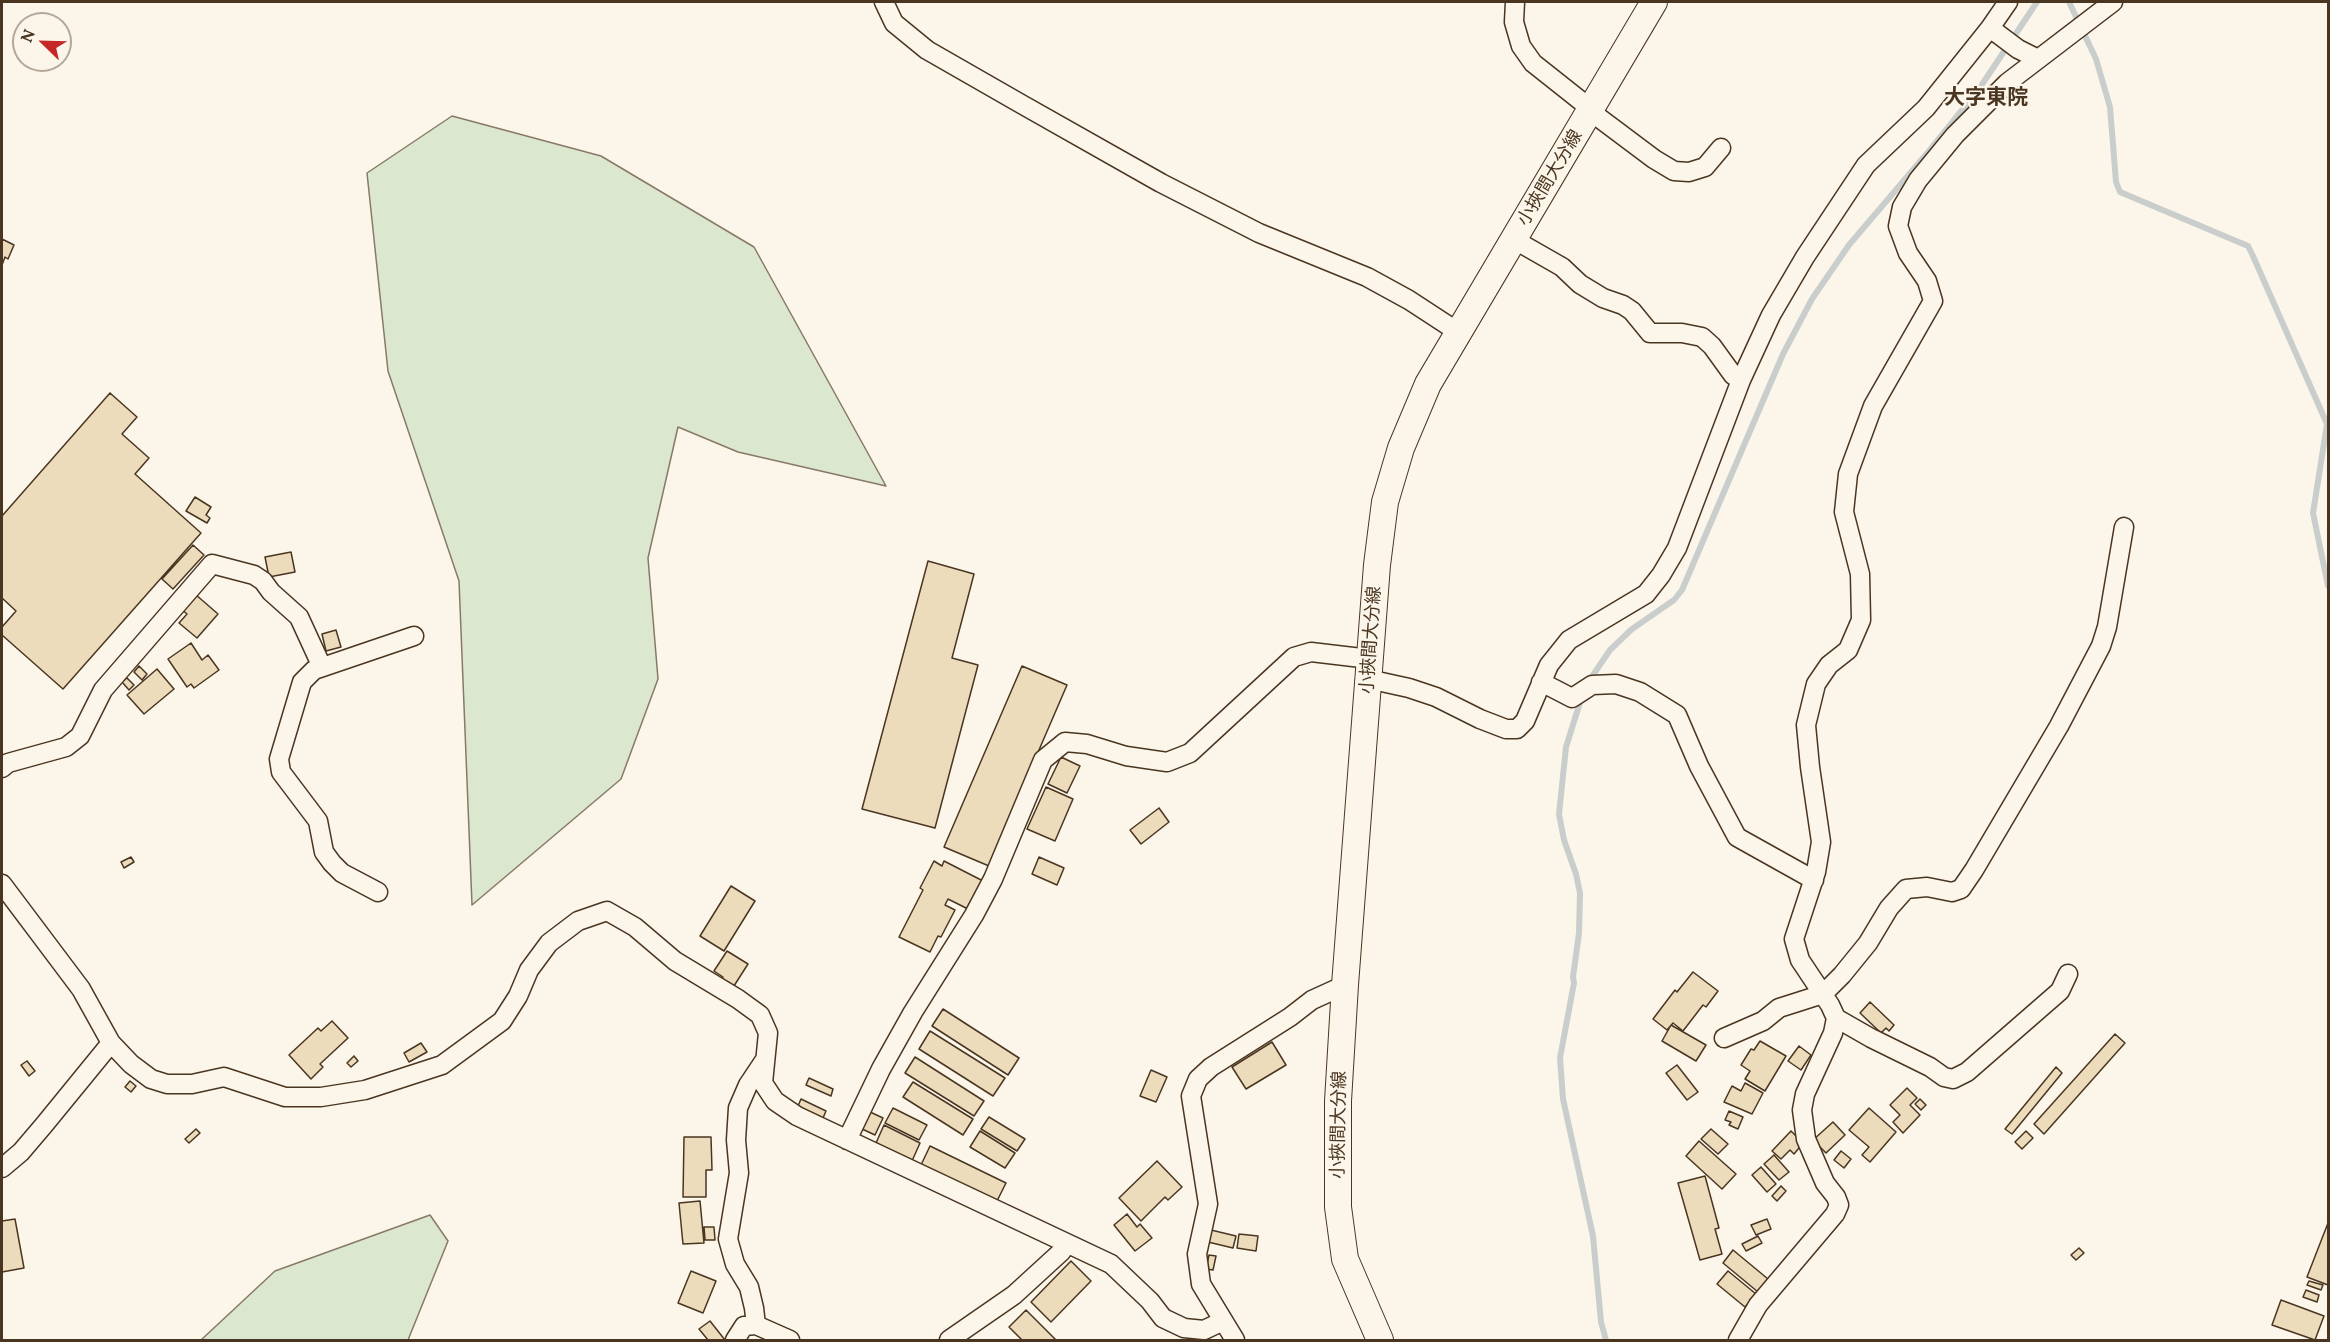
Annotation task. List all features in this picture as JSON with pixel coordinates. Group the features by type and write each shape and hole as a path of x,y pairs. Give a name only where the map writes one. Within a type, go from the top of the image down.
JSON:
{"main road":[{"name":"小挾間大分線","path":"1380,1341 1345,1259 1338,1207 1338,1101 1369,669 1385,502 1401,448 1424,395 1458,332 1654,2"}],"street":[{"path":"884,2 894,23 927,50 1161,183 1259,233 1367,277 1409,300 1458,332"},
{"path":"1515,2 1515,22 1521,46 1533,63 1654,159 1674,171 1689,172 1705,167 1721,148"},
{"path":"847,1140 881,1068 974,915 996,874 1043,760 1065,742 1087,744 1126,756 1167,762 1190,753 1294,657 1311,652 1369,669 1480,719 1506,729 1517,729 1525,720 1549,665 1569,640 1646,594 1661,575 1677,548 1741,380 1771,315 1804,257 1866,165 1926,108 1992,29 2008,2"},
{"path":"2068,974 2060,991 1967,1072 1953,1079 1944,1077 1930,1066 1870,1038 1836,1018 1800,960 1794,939 1814,880 1821,842 1806,725 1816,684 1829,665 1848,650 1861,620 1860,574 1844,512 1848,474 1873,406 1933,301 1927,281 1908,253 1898,226 1902,207 1918,180 1955,135 2007,83 2113,2"},
{"path":"1992,29 2019,49 2038,59"},
{"path":"1513,239 1562,267 1580,284 1603,298 1632,311 1650,333 1682,333 1702,338 1712,346 1733,375 1741,380"},
{"path":"1724,1038 1763,1021 1779,1008 1823,994 1868,943 1889,908 1906,889 1927,887 1952,892 1961,889 2059,726 2101,646 2107,627 2124,527"},
{"path":"2,768 8,763 66,747 80,736 104,690 212,564 254,575 263,581 271,592 299,617 322,667"},
{"path":"378,891 342,873 332,863 324,852 318,821 281,772 279,759 302,682 314,670 414,636"},
{"path":"1542,682 1572,698 1592,685 1616,684 1640,692 1677,715 1699,766 1737,837 1814,880"},
{"path":"2,884 81,989 111,1042 131,1064 151,1079 167,1084 192,1084 224,1077 285,1097 321,1097 365,1090 442,1065 502,1021 518,996 529,970 549,943 578,921 607,911 635,927 675,961 738,999 760,1016 768,1033 763,1083 775,1101 797,1116 1111,1264 1150,1301 1163,1318 1184,1328 1204,1330 1222,1321"},
{"path":"1235,1341 1201,1284 1197,1254 1208,1204 1191,1096 1198,1079 1211,1067 1290,1017 1311,1000 1345,985"},
{"path":"1738,1341 1758,1305 1835,1214 1839,1205 1825,1183 1806,1139 1802,1110 1805,1094 1833,1033 1836,1018"},
{"path":"2,1168 39,1132 111,1042"},
{"path":"756,1325 749,1287 735,1264 728,1239 739,1173 736,1140 738,1108 748,1085 764,1060"},
{"path":"948,1341 1014,1295 1067,1244"},
{"path":"735,1341 744,1326 756,1325 790,1341"}],"green space":[{"path":"452,116 601,156 754,247 886,486 738,452 678,427 648,558 658,679 621,779 472,905 459,581 388,371 367,173"},
{"path":"430,1215 448,1241 408,1340 201,1340 275,1271"}],"building":[{"path":"2,239 14,245 8,259 5,257 2,265"},
{"path":"110,393 137,417 122,434 149,458 135,474 201,533 63,689 2,635 2,627 16,611 2,598 2,516"},
{"path":"195,497 211,507 206,515 210,518 207,523 186,511"},
{"path":"193,545 204,555 173,589 162,579"},
{"path":"291,552 295,572 269,577 265,557"},
{"path":"928,561 974,574 952,658 978,665 935,828 862,809"},
{"path":"195,594 218,614 197,638 179,623 187,614 181,609"},
{"path":"336,630 341,647 326,651 322,634"},
{"path":"191,643 202,660 208,655 219,670 194,688 191,684 187,687 168,659"},
{"path":"139,666 147,674 142,680 134,672"},
{"path":"1022,666 1067,685 989,866 944,847"},
{"path":"157,669 174,689 144,714 127,695"},
{"path":"127,678 134,685 129,690 122,682"},
{"path":"1061,757 1080,766 1067,793 1048,784"},
{"path":"1046,787 1073,799 1055,841 1027,829"},
{"path":"1159,808 1169,822 1141,844 1130,830"},
{"path":"131,857 134,862 124,868 121,862"},
{"path":"1039,857 1064,868 1057,885 1032,874"},
{"path":"934,861 942,866 944,861 985,882 970,910 948,899 945,905 955,910 930,952 899,937 923,890 920,888"},
{"path":"731,886 755,901 724,951 700,936"},
{"path":"727,951 748,964 732,989 719,982 723,977 714,971"},
{"path":"1693,972 1718,991 1706,1007 1703,1005 1683,1031 1673,1023 1667,1030 1653,1019 1675,990 1677,992"},
{"path":"1870,1002 1894,1025 1889,1031 1886,1028 1881,1033 1860,1013"},
{"path":"943,1009 1019,1058 1008,1075 932,1026"},
{"path":"332,1021 348,1038 320,1064 323,1067 311,1079 289,1055 318,1028 321,1031"},
{"path":"1671,1025 1706,1045 1696,1061 1662,1041"},
{"path":"930,1031 1005,1078 993,1096 919,1049"},
{"path":"2115,1034 2125,1043 2044,1134 2034,1124"},
{"path":"1760,1041 1786,1056 1765,1091 1745,1079 1750,1071 1741,1065 1751,1049 1754,1050"},
{"path":"1272,1042 1286,1065 1246,1089 1232,1067"},
{"path":"421,1043 427,1052 409,1062 404,1053"},
{"path":"1799,1046 1811,1055 1801,1070 1788,1061"},
{"path":"354,1056 358,1061 351,1067 347,1063"},
{"path":"915,1057 984,1101 974,1116 905,1073"},
{"path":"27,1061 35,1071 29,1076 21,1065"},
{"path":"1677,1065 1698,1092 1687,1100 1666,1073"},
{"path":"2056,1067 2062,1073 2012,1134 2005,1129"},
{"path":"1151,1070 1167,1077 1156,1102 1140,1096"},
{"path":"809,1078 833,1089 831,1096 806,1085"},
{"path":"130,1081 136,1086 131,1092 125,1087"},
{"path":"913,1082 973,1119 963,1135 903,1097"},
{"path":"1745,1083 1763,1093 1752,1114 1724,1102 1732,1086 1741,1091"},
{"path":"1907,1088 1917,1098 1910,1105 1920,1115 1903,1133 1893,1122 1900,1115 1890,1105"},
{"path":"801,1099 826,1111 823,1118 798,1106"},
{"path":"1920,1099 1926,1105 1921,1110 1915,1104"},
{"path":"893,1108 927,1125 919,1140 885,1123"},
{"path":"1869,1108 1896,1132 1870,1162 1862,1155 1869,1147 1849,1130"},
{"path":"868,1111 883,1118 875,1135 860,1128"},
{"path":"1729,1111 1743,1117 1738,1129 1729,1125 1731,1122 1725,1120"},
{"path":"989,1117 1025,1139 1017,1151 981,1129"},
{"path":"1833,1122 1845,1135 1826,1153 1813,1140"},
{"path":"884,1125 920,1143 912,1161 876,1143"},
{"path":"196,1129 200,1133 189,1143 185,1139"},
{"path":"1711,1129 1728,1144 1718,1154 1701,1139"},
{"path":"980,1131 1015,1153 1005,1168 970,1147"},
{"path":"1791,1131 1803,1143 1794,1154 1790,1150 1781,1159 1772,1151"},
{"path":"2026,1131 2033,1138 2022,1149 2015,1142"},
{"path":"684,1137 711,1137 712,1170 706,1170 706,1197 683,1197"},
{"path":"1699,1141 1736,1174 1722,1189 1686,1156"},
{"path":"930,1146 1006,1183 997,1201 921,1165"},
{"path":"1841,1151 1851,1159 1844,1168 1834,1160"},
{"path":"1774,1155 1789,1172 1779,1180 1764,1164"},
{"path":"1157,1161 1182,1187 1168,1200 1165,1197 1141,1221 1119,1198"},
{"path":"1761,1167 1776,1184 1767,1192 1752,1175"},
{"path":"1705,1176 1719,1228 1715,1229 1722,1254 1700,1260 1678,1183"},
{"path":"1781,1186 1786,1191 1777,1201 1772,1196"},
{"path":"700,1201 704,1243 683,1244 679,1203"},
{"path":"1127,1214 1137,1227 1140,1224 1152,1238 1135,1251 1114,1225"},
{"path":"15,1219 24,1268 2,1272 2,1221"},
{"path":"1767,1219 1771,1229 1756,1235 1751,1225"},
{"path":"2328,1223 2328,1285 2307,1277"},
{"path":"704,1227 714,1227 715,1240 705,1240"},
{"path":"1211,1230 1236,1236 1233,1248 1208,1242"},
{"path":"1239,1234 1258,1236 1256,1251 1237,1248"},
{"path":"1758,1236 1762,1243 1746,1251 1742,1244"},
{"path":"2079,1248 2084,1253 2076,1260 2071,1255"},
{"path":"1733,1250 1768,1279 1758,1292 1723,1263"},
{"path":"1209,1255 1216,1256 1213,1270 1206,1269"},
{"path":"1071,1261 1091,1281 1051,1322 1031,1302"},
{"path":"691,1271 716,1281 703,1313 678,1303"},
{"path":"1728,1271 1756,1294 1745,1307 1717,1284"},
{"path":"2309,1281 2323,1285 2321,1290 2307,1285"},
{"path":"2306,1290 2319,1295 2317,1302 2303,1297"},
{"path":"2281,1300 2324,1316 2315,1340 2272,1325"},
{"path":"1026,1310 1056,1340 1022,1340 1009,1327"},
{"path":"710,1321 725,1340 708,1340 699,1329"}],"waterway":[{"path":"1589,681 1610,650 1632,629 1674,600 1682,590 1783,354 1812,299 1849,245 1979,89 2037,2"},
{"path":"2069,2 2096,59 2110,107 2116,182 2120,192 2248,246 2253,256 2327,424 2313,513 2328,586"},
{"path":"1582,696 1566,747 1559,814 1564,840 1580,893 1574,983 1560,1058 1563,1099 1593,1236 1601,1322 1606,1340"}],"district":[{"name":"大字東院","path":"1986,98"}]}
